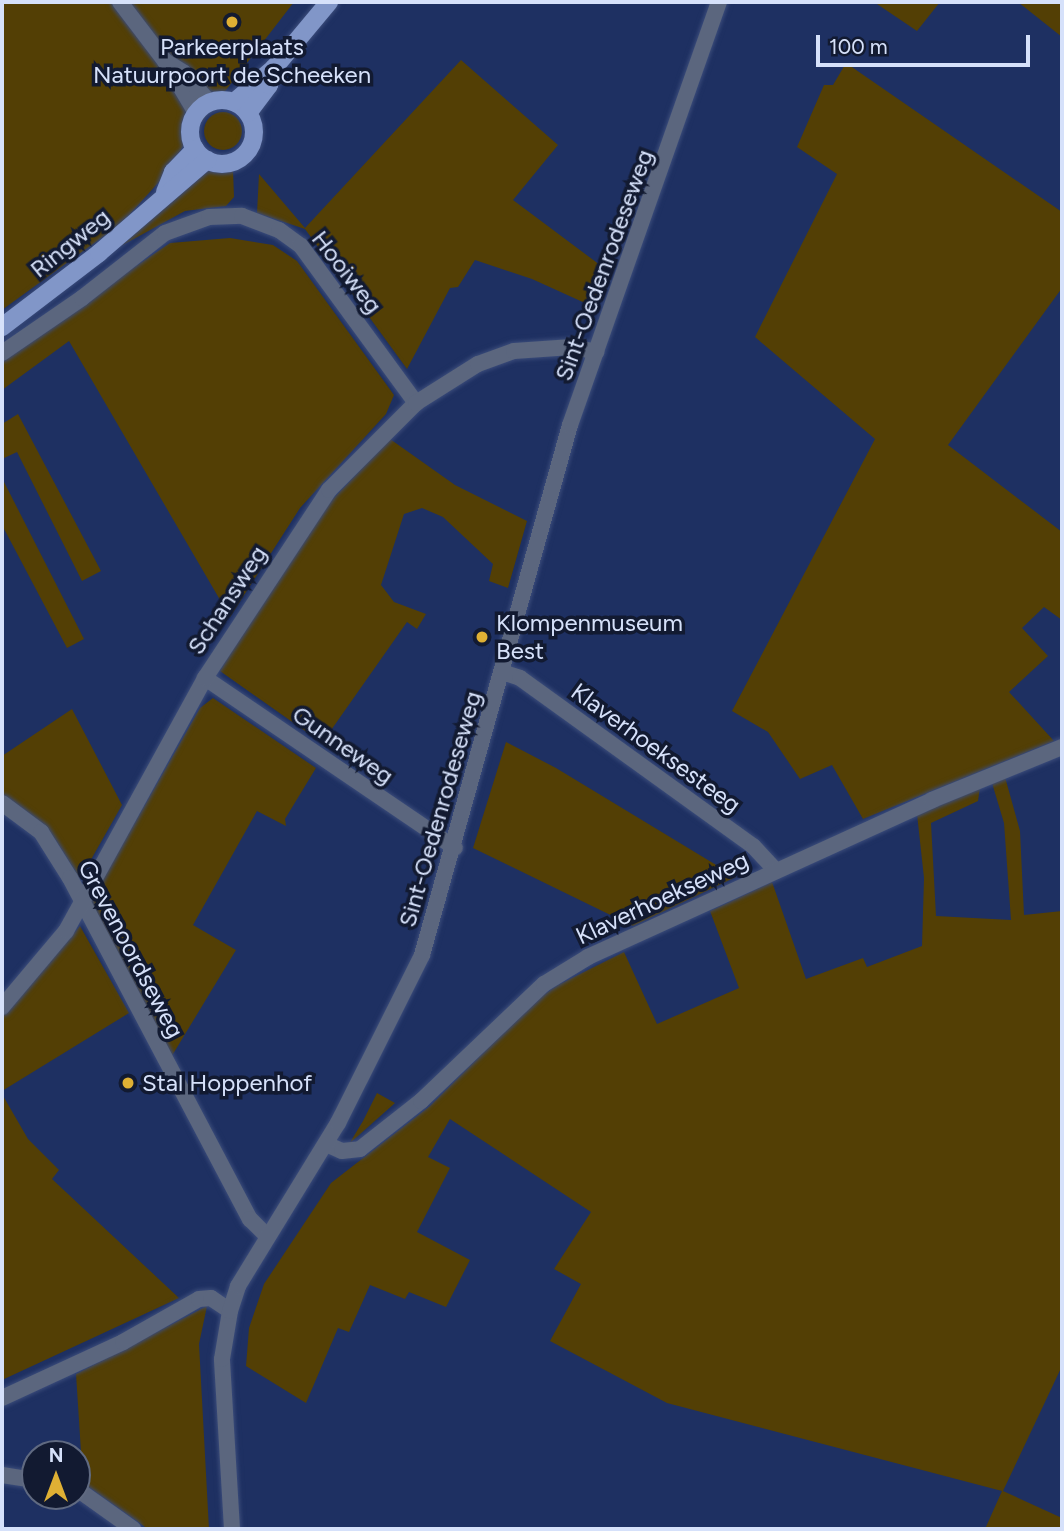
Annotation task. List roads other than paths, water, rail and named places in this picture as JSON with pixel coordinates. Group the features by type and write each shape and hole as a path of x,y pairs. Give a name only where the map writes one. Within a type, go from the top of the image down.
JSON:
{"main road":[{"path":"241,107 253,140 243,156 226,163 201,155 190,134 203,108 241,107 329,2"},
{"name":"Ringweg","path":"2,327 99,253 165,192 183,183 201,155"}],"street":[{"path":"120,2 203,108"},
{"name":"Sint-Oedenrodeseweg","path":"232,1529 222,1359 230,1311 238,1286 326,1144 414,974 456,848 546,506 719,2"},
{"name":"Hooiweg","path":"2,353 82,298 164,233 209,217 242,216 279,230 301,246 416,403"},
{"name":"Schansweg","path":"2,1007 54,949 205,678 329,490 416,403 495,356 572,347 597,352"},
{"name":"Klaverhoeksesteeg","path":"502,672 520,678 742,838 776,871"},
{"name":"Gunneweg","path":"205,678 456,848"},
{"name":"Klaverhoekseweg","path":"326,1144 342,1151 360,1149 421,1101 562,971 776,871 1062,747"},
{"name":"Grevenoordseweg","path":"2,803 41,832 250,1219 268,1237"},
{"path":"2,1398 123,1342 199,1299 211,1298 230,1311"},
{"path":"2,1475 21,1478"},
{"path":"91,1499 133,1529"}],"place":[{"name":"Parkeerplaats Natuurpoort de Scheeken","path":"232,22"},
{"name":"Klompenmuseum Best","path":"482,637"},
{"name":"Stal Hoppenhof","path":"128,1083"}]}
